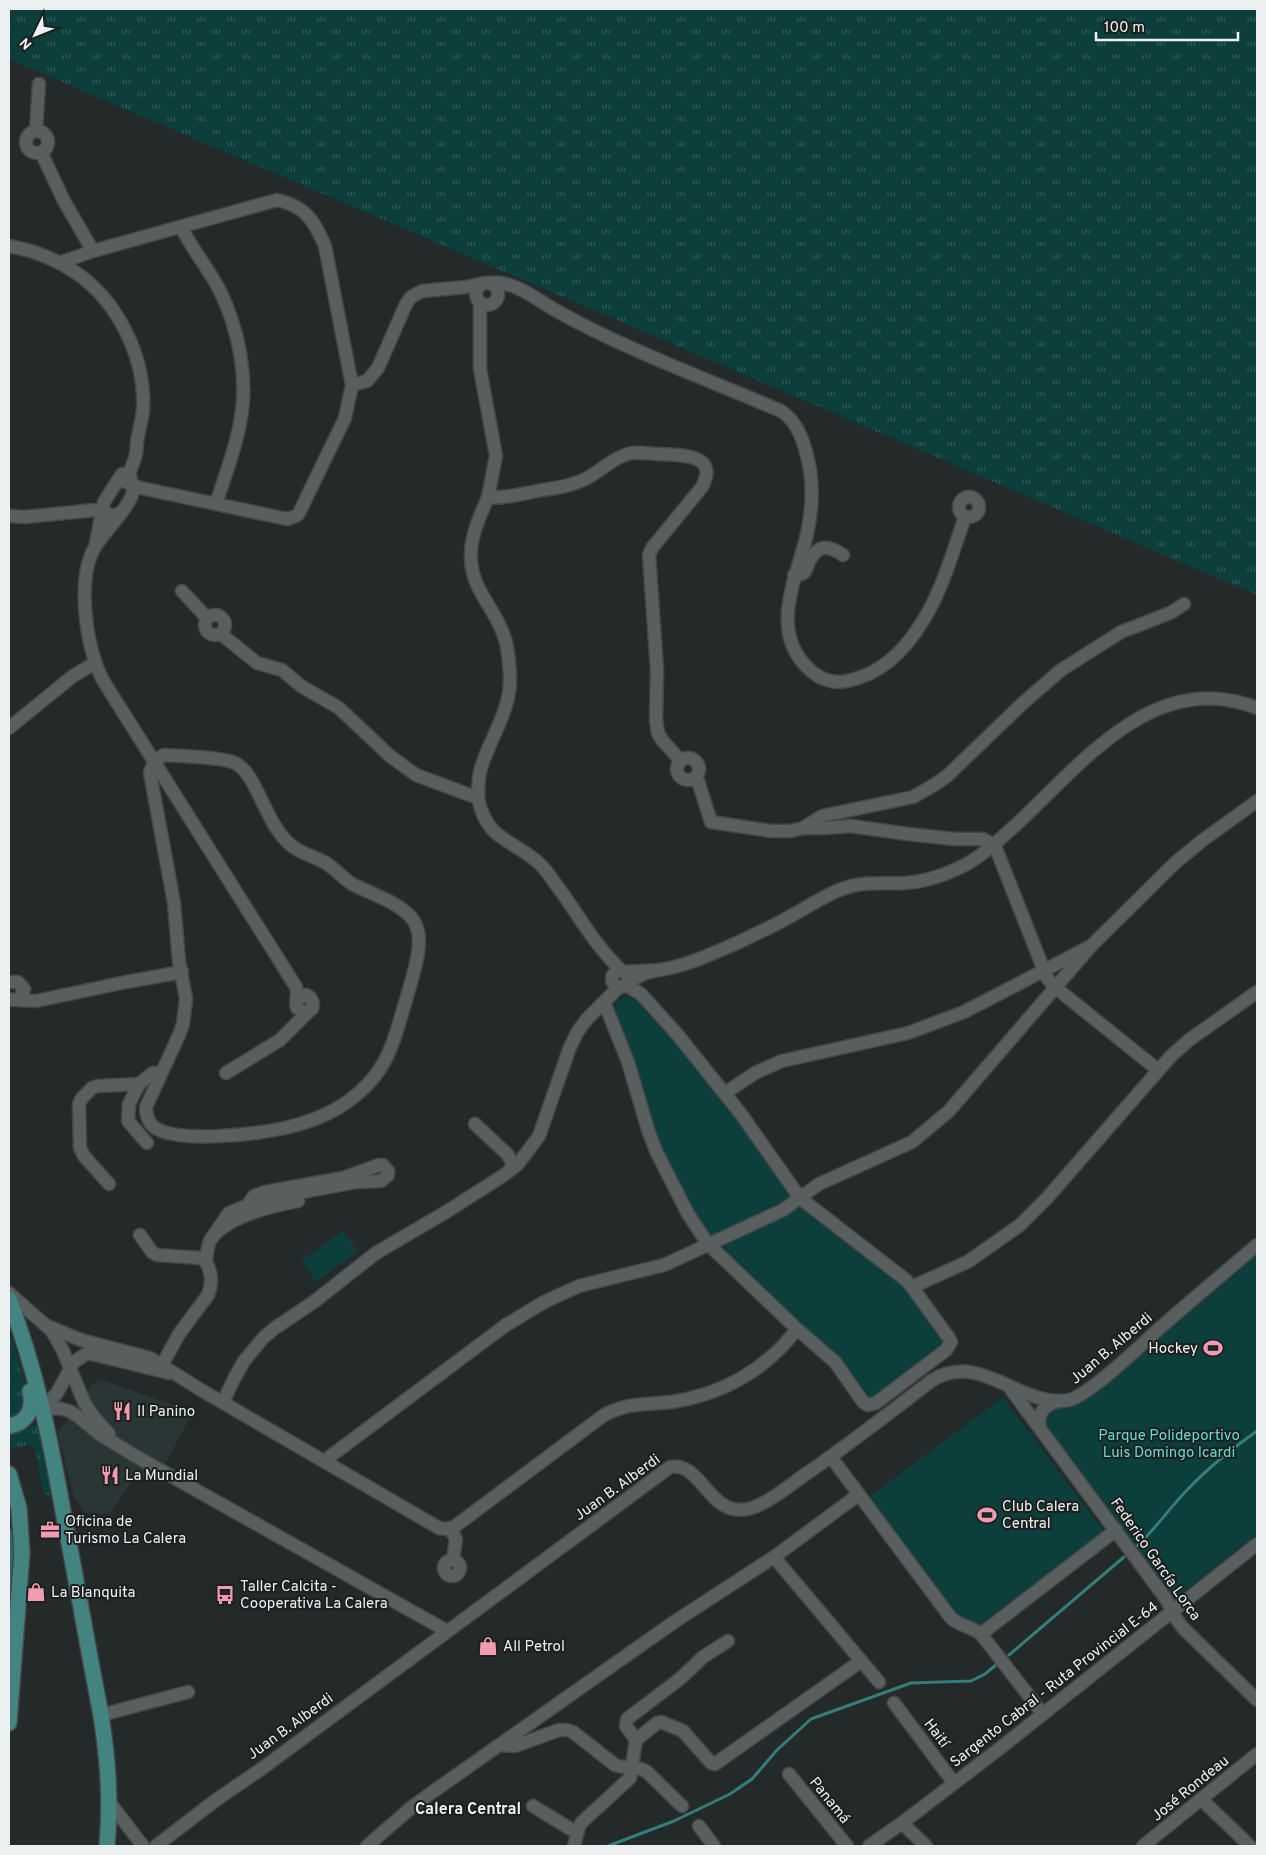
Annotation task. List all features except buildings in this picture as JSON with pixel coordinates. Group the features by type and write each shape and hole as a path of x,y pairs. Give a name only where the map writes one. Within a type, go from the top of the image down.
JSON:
{"main road":[{"path":"9,1299 33,1371 43,1414 60,1491 101,1715 106,1748 110,1804 107,1846"},
{"path":"14,1425 28,1414 32,1406 29,1386 33,1371"},
{"path":"14,1425 43,1414"},
{"path":"9,1474 19,1508 22,1553 9,1723"}],"street":[{"path":"39,84 36,131 43,133 47,139 47,146 42,152 64,200 93,252"},
{"path":"60,263 277,200 291,203 303,211 317,230 325,246 352,385 345,418 298,515 288,520 133,486 127,481 119,481"},
{"path":"181,227 220,291 236,337 240,356 243,391 240,423 216,504"},
{"path":"9,246 60,263 76,272 101,295 129,338 138,369 143,410 137,452 130,474 133,486 132,496 96,545 90,557 84,584 90,644 95,663 104,682 302,1000 295,1026 280,1040 226,1073"},
{"path":"487,283 496,288 486,300 481,328 480,369 496,445 496,456 488,497 475,530 471,563 479,591 505,637 510,685 503,713 481,770 478,798 481,813 487,824 496,834 542,867 602,949 620,979 647,1000 677,1034 725,1093 800,1198 906,1280 949,1338 950,1346 876,1403 868,1405 863,1402 835,1362 798,1330 708,1244 688,1214 656,1153 646,1126 628,1062 604,1002"},
{"path":"486,300 478,287 487,283"},
{"path":"352,385 366,382 378,368 406,304 411,297 422,291 502,283 520,290 584,326 782,411 788,415 797,427 805,446 813,496 808,527 788,603 788,625 796,655 806,667 820,678 832,682 841,682 860,677 888,663 912,639 935,602 965,517"},
{"path":"466,287 486,300"},
{"path":"486,300 511,290 520,290"},
{"path":"96,545 106,496 119,481 137,444"},
{"path":"488,497 506,497 569,486 585,480 627,454 688,455 702,463 706,476 702,487 652,548 649,555 657,670 656,720 658,732 662,740 680,760 692,758 698,763 699,771 695,778 698,780 711,822 776,831 851,826 954,839 983,839 994,845 1047,978 1056,988 1158,1070"},
{"path":"9,516 103,511 112,516 120,513"},
{"path":"794,575 805,572 810,560 820,549 833,548 843,554"},
{"path":"182,591 207,618 204,624 206,631 214,636 221,634 257,663 282,670 301,686 339,708 390,756 416,775 430,782 478,798"},
{"path":"803,828 822,816 906,800 934,785 984,742 1041,686 1061,670 1121,632 1170,613 1184,604"},
{"path":"9,728 73,676 95,663"},
{"path":"223,1402 244,1361 264,1337 275,1328 315,1301 385,1247 446,1212 504,1176 514,1167 529,1151 539,1136 574,1038 587,1019 604,1002 620,979 699,960 774,925 845,888 863,884 907,882 930,878 959,868 994,845 1095,750 1124,727 1142,716 1173,703 1197,698 1221,699 1257,708"},
{"path":"164,755 236,763 247,773 271,819 288,843 326,863 350,882 400,908 416,923 419,948 394,1040 385,1062 375,1076 352,1099 330,1112 300,1123 267,1131 202,1137 172,1133 154,1127 148,1119 146,1107 183,1024 186,999 182,972 179,961 174,903 150,773 154,761 164,755"},
{"path":"324,1461 506,1325 544,1302 579,1286 652,1269 783,1210 820,1184 905,1147 920,1137 950,1110 1091,946 1176,862 1257,801"},
{"path":"725,1093 755,1073 782,1061 892,1037 964,1012 1091,946"},
{"path":"9,982 15,981 21,984 17,997 36,1001 182,972"},
{"path":"912,1287 969,1261 1020,1225 1047,1198 1179,1048 1257,992"},
{"path":"147,1143 128,1121 129,1104 139,1084 153,1073 161,1073"},
{"path":"109,1184 84,1156 80,1148 79,1104 87,1091 98,1086 139,1084"},
{"path":"475,1124 508,1155 514,1167"},
{"path":"162,1365 179,1334 210,1289 211,1280 206,1261 207,1250 211,1239 229,1213 270,1198 356,1182 381,1181 388,1175 388,1171 379,1165 343,1178 265,1192 254,1196 248,1205"},
{"path":"211,1239 228,1223 261,1210 331,1195"},
{"path":"140,1235 156,1255 201,1258 206,1261"},
{"name":"Juan B. Alberdi","path":"156,1846 670,1467 681,1466 687,1469 717,1501 733,1509 741,1510 769,1500 946,1372 960,1370 986,1376 1008,1386 1044,1398 1063,1400 1076,1397 1088,1391 1257,1245"},
{"path":"9,1293 45,1325 56,1338 84,1402 93,1416 119,1445"},
{"path":"45,1325 91,1348 176,1375"},
{"path":"43,1414 77,1359 91,1348 150,1358 439,1528 450,1528 604,1415 626,1406 692,1398 732,1384 765,1363 798,1330"},
{"name":"Federico García Lorca","path":"1008,1386 1166,1599 1183,1628 1257,1700"},
{"path":"1040,1427 1038,1416 1052,1403 1063,1400"},
{"path":"43,1414 52,1408 68,1410 98,1433 285,1541 368,1585 447,1631"},
{"path":"831,1456 858,1495 951,1618 981,1634 1043,1714"},
{"path":"367,1846 412,1807 674,1622 774,1557 858,1495"},
{"path":"450,1528 456,1539 454,1560"},
{"path":"981,1634 1116,1530"},
{"name":"Sargento Cabral - Ruta Provincial E-64","path":"869,1846 902,1823 1043,1714 1257,1544"},
{"path":"774,1557 879,1682"},
{"path":"574,1846 582,1822 630,1778 636,1740 626,1726 627,1719 681,1678 702,1657 728,1641"},
{"path":"636,1740 661,1722 683,1731 711,1763 718,1763 861,1661"},
{"path":"101,1715 188,1692"},
{"name":"Haití","path":"894,1703 954,1783"},
{"path":"500,1745 515,1746 560,1730 573,1732 615,1765 622,1768 646,1771 682,1806"},
{"name":"José Rondeau","path":"1143,1846 1257,1754"},
{"name":"Panamá","path":"788,1774 847,1846"},
{"path":"1201,1799 1250,1846"},
{"path":"110,1804 144,1846"},
{"path":"533,1806 577,1833"},
{"path":"902,1823 926,1846"},
{"path":"699,1826 714,1846"}],"shaded area":[{"path":"102,1380 193,1412 154,1484 136,1475 110,1514 85,1513 74,1497 58,1433 93,1383"}],"green space":[{"path":"9,9 1257,9 1257,595 9,59"},
{"path":"626,996 640,1000 725,1098 791,1194 790,1198 714,1238 708,1235 691,1209 653,1129 613,1008 618,1000"},
{"path":"801,1204 906,1286 946,1343 872,1400 866,1399 720,1249"},
{"path":"343,1231 358,1251 316,1282 301,1261"},
{"name":"Parque Polideportivo Luis Domingo Icardi","path":"1257,1250 1257,1534 1175,1599 1042,1420 1055,1407 1081,1402 1092,1395"},
{"path":"9,1329 28,1393 28,1408 9,1421"},
{"name":"Club Calera Central","path":"1003,1397 1105,1533 980,1624 964,1622 869,1497"},
{"path":"38,1423 54,1495 44,1495 34,1445 9,1449 9,1435"},
{"path":"9,1528 15,1533 16,1550 9,1630"}],"waterway":[{"path":"1135,1548 1197,1480 1257,1431"},
{"path":"1009,1655 1124,1557"},
{"path":"608,1846 674,1821 730,1794 752,1779 777,1750 811,1719 911,1683 971,1681 985,1674 997,1664"}],"place":[{"name":"Hockey","path":"1213,1348"},
{"name":"Il Panino","path":"122,1411"},
{"name":"La Mundial","path":"110,1475"},
{"name":"Club Calera Central","path":"987,1515"},
{"name":"Oficina de Turismo La Calera","path":"50,1530"},
{"name":"La Blanquita","path":"36,1592"},
{"name":"Taller Calcita - Cooperativa La Calera","path":"225,1595"},
{"name":"All Petrol","path":"488,1646"}],"district":[{"name":"Calera Central","path":"468,1808"}]}
